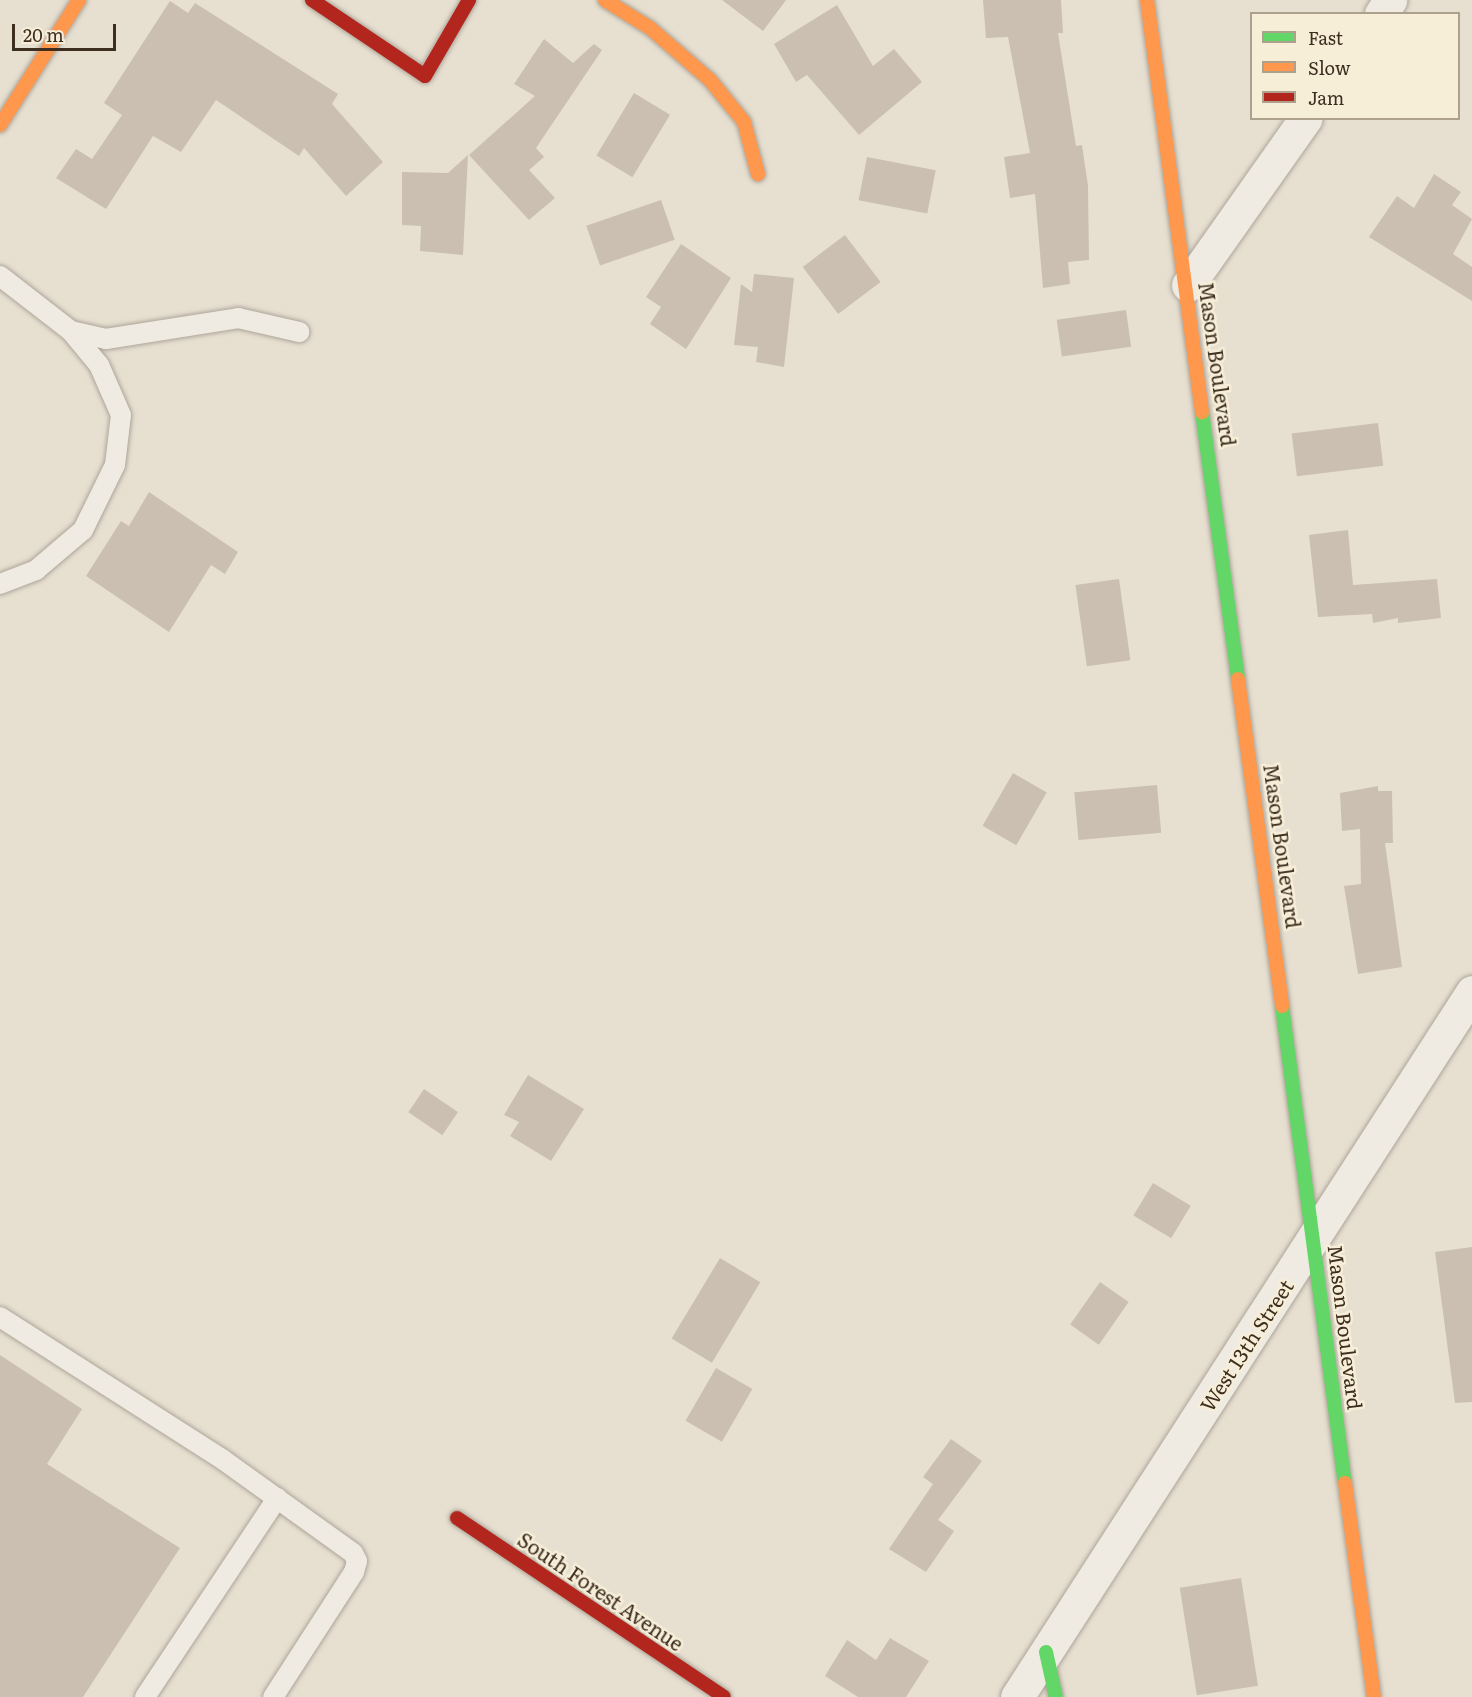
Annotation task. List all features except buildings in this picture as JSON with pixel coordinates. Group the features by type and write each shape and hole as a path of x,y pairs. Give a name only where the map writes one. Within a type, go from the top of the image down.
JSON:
{"street":[{"path":"0,125 78,0"},
{"path":"312,0 425,76 469,0"},
{"path":"605,0 650,28 710,80 744,122 758,174"},
{"name":"Mason Boulevard","path":"1147,0 1188,285 1316,1239 1374,1697"},
{"path":"1188,285 1305,120"},
{"name":"West 13th Street","path":"1017,1697 1316,1239 1472,992"},
{"name":"South Forest Avenue","path":"457,1518 724,1697"},
{"path":"1046,1652 1056,1697"}],"lane":[{"path":"0,276 71,331 99,365 121,415 115,465 83,530 36,570 0,584"},
{"path":"71,331 106,339 238,318 299,332"},
{"path":"0,1317 277,1498 353,1553 357,1561 273,1697"},
{"path":"145,1697 277,1498"}],"traffic: fast":[{"path":"1202,412 1238,679"},
{"path":"1282,1006 1345,1483"},
{"path":"1046,1652 1056,1697"}],"traffic: slow":[{"path":"0,125 79,0"},
{"path":"605,0 650,28 710,80 744,122 758,174"},
{"path":"1147,0 1202,412"},
{"path":"1238,679 1282,1006"},
{"path":"1345,1483 1374,1697"}],"traffic: jam":[{"path":"312,0 425,76 469,0"},
{"path":"457,1518 724,1697"}]}
